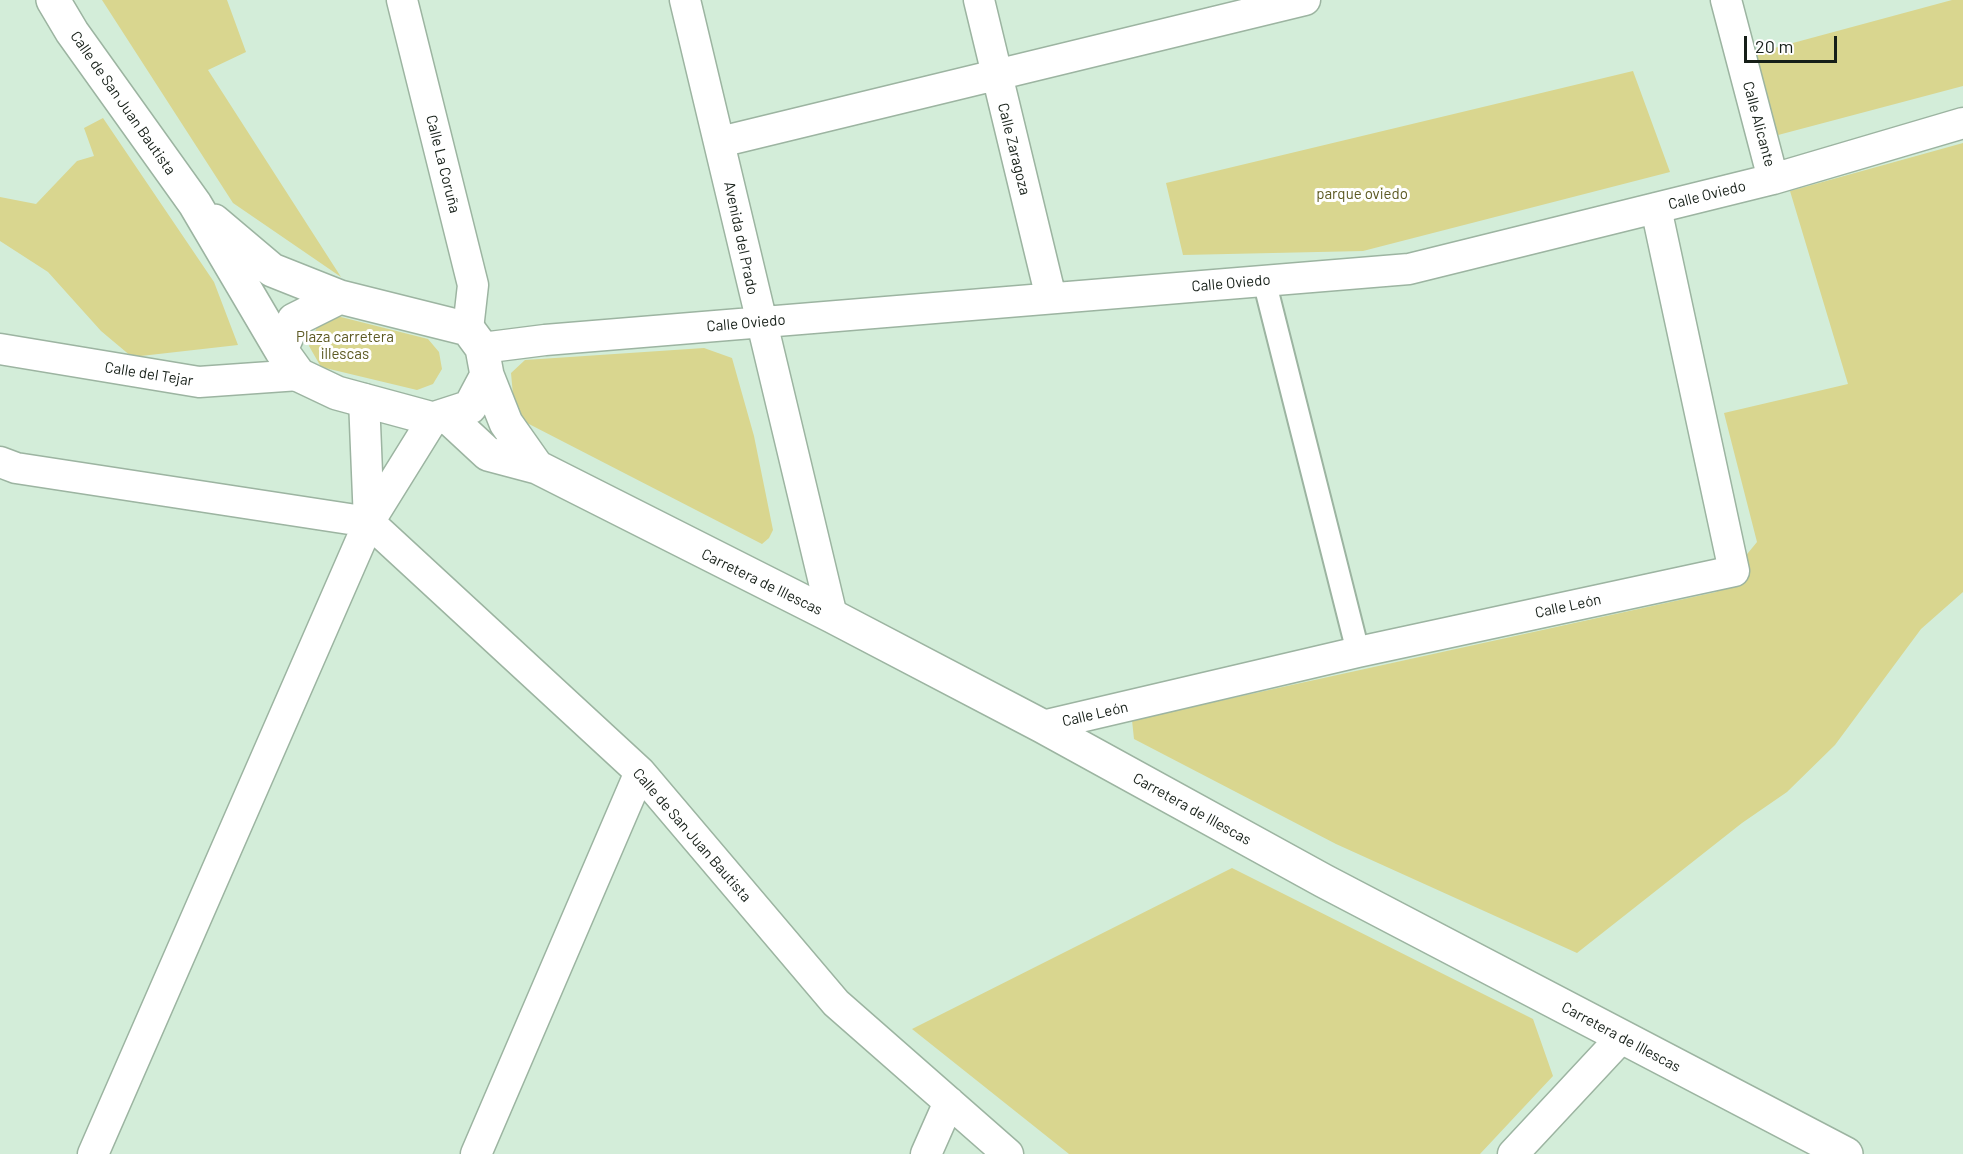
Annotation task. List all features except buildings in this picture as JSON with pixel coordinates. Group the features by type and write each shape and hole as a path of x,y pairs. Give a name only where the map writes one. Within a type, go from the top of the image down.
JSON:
{"street":[{"name":"Calle de San Juan Bautista","path":"53,0 72,32 195,204 290,362"},
{"name":"Calle La Coruña","path":"402,0 473,285 479,351"},
{"name":"Avenida del Prado","path":"685,0 832,616"},
{"name":"Calle Zaragoza","path":"979,0 1051,297"},
{"path":"720,142 996,76 1229,9 1305,0"},
{"name":"Calle Alicante","path":"1726,0 1773,179"},
{"name":"Calle Oviedo","path":"479,351 545,340 1409,269 1773,179 1963,123"},
{"name":"Calle de San Juan Bautista","path":"195,204 272,270 479,351"},
{"name":"Calle León","path":"1042,726 1358,652 1734,570 1656,208"},
{"path":"1264,280 1358,652"},
{"path":"339,297 294,320 290,362 337,393 440,417 470,407 479,351"},
{"name":"Calle del Tejar","path":"0,349 199,382 290,362"},
{"name":"Carretera de Illescas","path":"479,351 506,423 537,467"},
{"path":"364,399 369,522"},
{"path":"93,1154 369,522 440,417"},
{"name":"Carretera de Illescas","path":"440,417 488,454 537,467 832,616 1042,726 1323,881 1846,1154"},
{"path":"0,462 16,468 369,522"},
{"name":"Calle de San Juan Bautista","path":"369,522 640,772 836,1003 1008,1154"},
{"path":"476,1154 640,772"},
{"path":"1513,1154 1622,1037"},
{"path":"926,1154 949,1102"}],"green space":[{"path":"102,0 227,0 246,52 208,70 341,277 233,203"},
{"path":"1952,0 1963,0 1963,86 1763,139 1741,57"},
{"name":"parque oviedo","path":"1633,71 1670,172 1363,251 1183,255 1166,183"},
{"path":"103,118 214,282 238,345 132,357 101,331 48,272 0,241 0,197 36,204 77,161 94,156 84,128"},
{"path":"1963,143 1963,592 1921,629 1835,745 1787,792 1742,823 1577,953 1336,844 1134,739 1132,720 1716,592 1757,542 1724,413 1848,384 1790,191"},
{"name":"Plaza carretera illescas","path":"337,316 428,339 439,352 442,369 433,384 417,390 321,367 309,346 319,322"},
{"path":"704,348 732,358 754,436 773,530 762,544 527,423 514,406 511,373 525,360"},
{"path":"1232,868 1533,1019 1553,1076 1480,1154 1069,1154 912,1029"}]}
